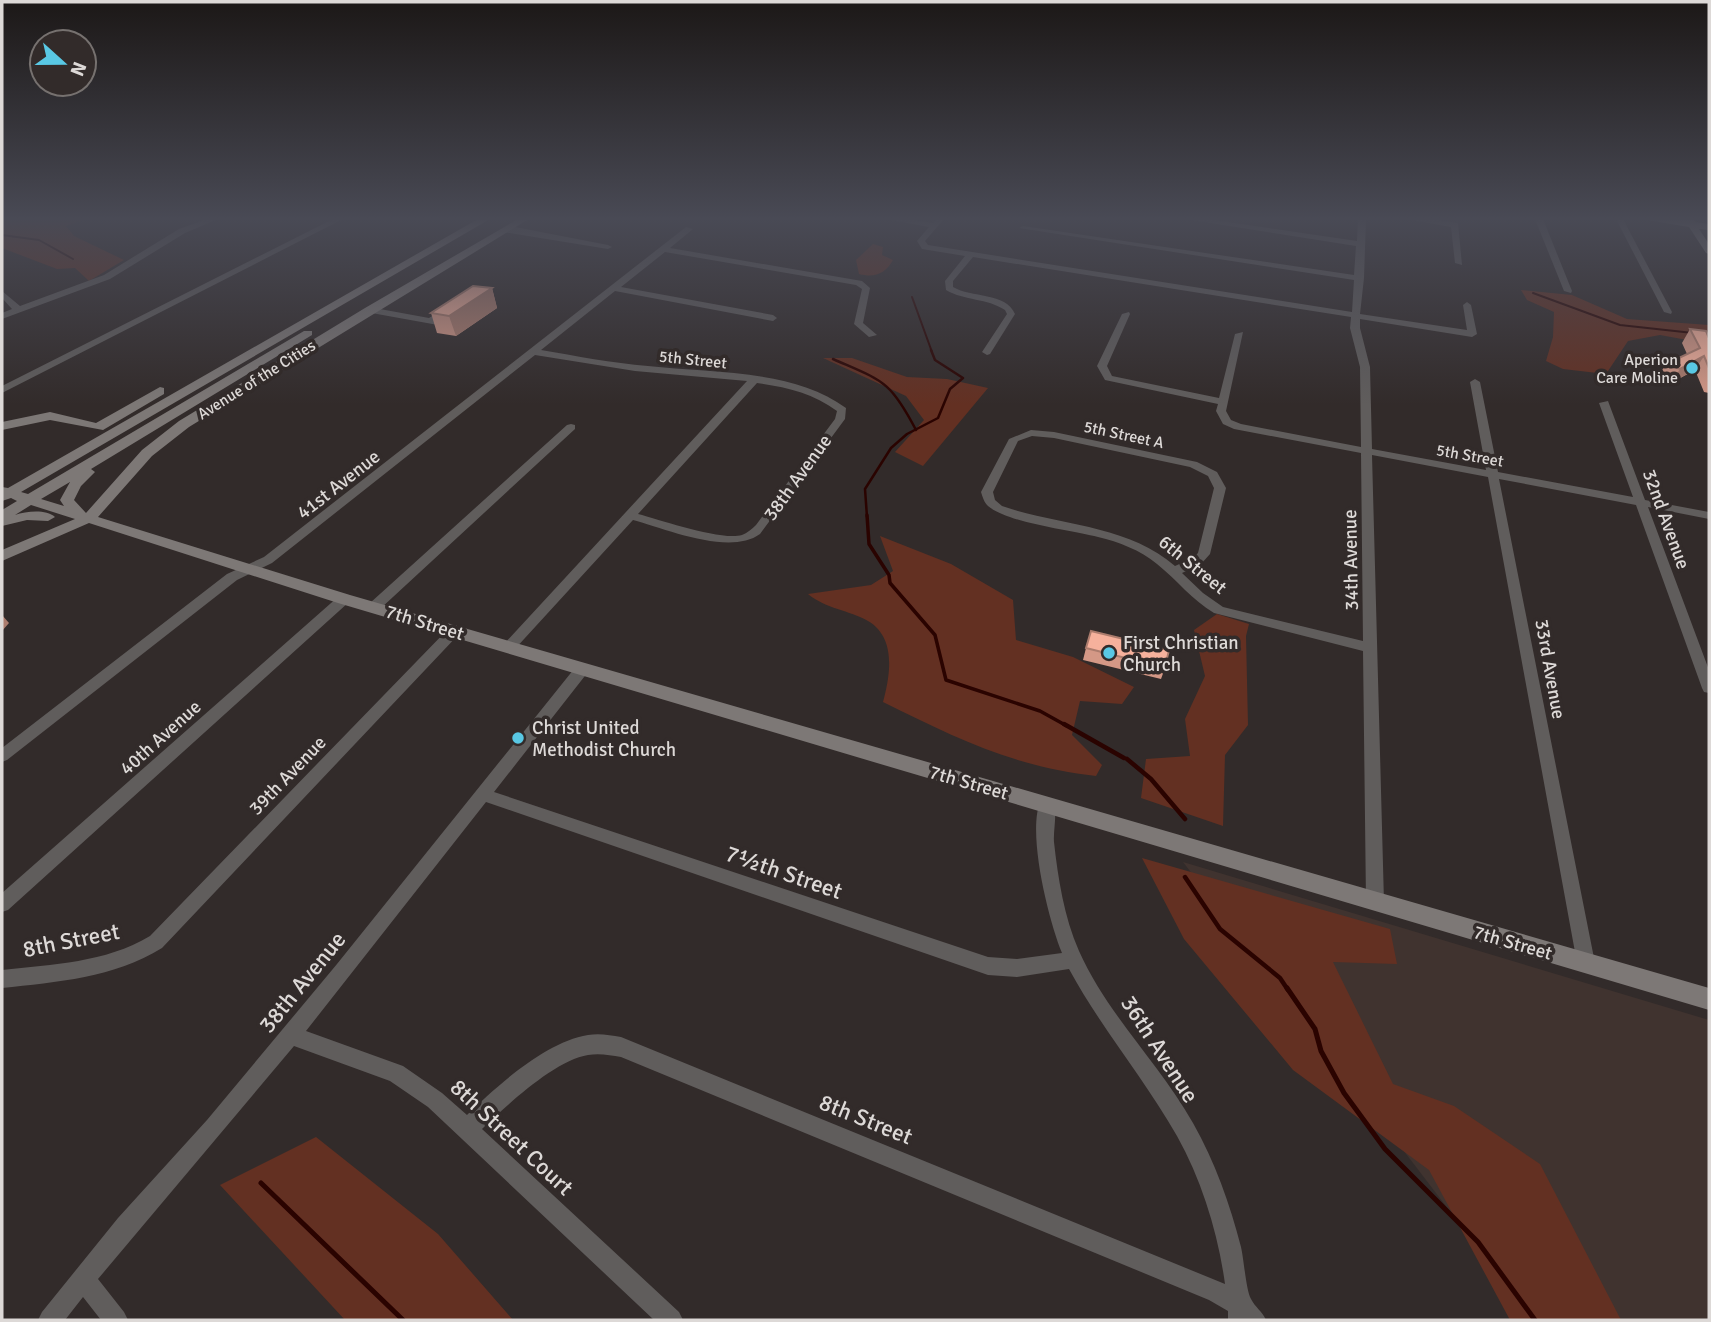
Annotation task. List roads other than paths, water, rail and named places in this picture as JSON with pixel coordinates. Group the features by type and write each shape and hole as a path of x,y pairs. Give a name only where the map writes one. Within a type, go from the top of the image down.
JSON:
{"main road":[{"name":"Avenue of the Cities","path":"255,337 353,281"},
{"name":"Avenue of the Cities","path":"5,496 33,474 378,281"},
{"name":"Avenue of the Cities","path":"29,499 235,377 409,281"},
{"name":"Avenue of the Cities","path":"2,555 81,520 148,453 173,432 417,281"},
{"path":"81,520 67,500 80,478 235,377"},
{"path":"2,426 50,416 97,427 170,385"},
{"path":"2,516 5,496"},
{"name":"7th Street","path":"5,496 48,517 81,520"},
{"name":"7th Street","path":"5,496 29,499 198,560 238,567 455,630 1709,999"},
{"path":"2,523 26,516 48,517"}],"street":[{"path":"2,316 97,281"},
{"path":"2,390 218,281"},
{"name":"41st Avenue","path":"2,757 232,577 238,567 268,560 622,281"},
{"path":"846,281 859,283 867,293 858,324 872,335"},
{"path":"949,281 949,288 958,293 994,300 1009,309 1011,314 986,352"},
{"path":"1133,281 1472,334 1466,306"},
{"name":"34th Avenue","path":"1360,281 1356,316 1357,337 1365,367 1375,902"},
{"path":"1563,281 1567,291"},
{"path":"1652,281 1668,312"},
{"path":"613,288 773,318"},
{"path":"2,293 18,310"},
{"path":"369,310 432,320"},
{"path":"1126,314 1102,366 1108,378 1223,402 1240,334"},
{"name":"5th Street","path":"535,352 630,368 753,381 807,390 827,399 842,410"},
{"path":"509,647 753,381"},
{"name":"33rd Avenue","path":"1475,382 1586,963"},
{"name":"5th Street","path":"1223,402 1222,414 1227,422 1245,429 1709,514"},
{"name":"32nd Avenue","path":"1604,403 1709,688"},
{"name":"38th Avenue","path":"629,515 721,538 745,538 760,527 840,419 842,410"},
{"path":"374,607 571,427"},
{"name":"5th Street A","path":"993,504 988,497 988,487 1008,448 1014,439 1031,433 1180,461 1209,471 1220,488 1204,554 1197,561 1175,571"},
{"name":"6th Street","path":"993,504 1013,513 1128,542 1175,571 1201,598 1219,610 1371,648"},
{"name":"40th Avenue","path":"2,904 344,599"},
{"name":"39th Avenue","path":"148,947 455,630"},
{"name":"38th Avenue","path":"50,1320 290,1035 583,668"},
{"name":"7½th Street","path":"481,794 988,966 1017,968 1074,960"},
{"name":"36th Avenue","path":"1047,805 1043,827 1055,903 1074,960 1184,1128 1222,1223 1245,1315"},
{"name":"8th Street","path":"2,979 108,964 148,947"},
{"name":"8th Street Court","path":"290,1035 408,1079 671,1320"},
{"name":"8th Street","path":"466,1130 528,1079 573,1051 601,1044 621,1047 1217,1292 1245,1315"},
{"path":"84,1279 117,1320"}],"waterway":[{"path":"1533,293 1620,325 1693,333"},
{"path":"912,297 932,352"},
{"path":"916,429 938,418 950,389 963,378 935,360 931,350"},
{"path":"833,359 884,384 899,401 916,429"},
{"path":"867,517 865,489 891,448 916,429"},
{"path":"867,515 869,544 889,575 890,583 935,635 946,680 1040,711 1067,726"},
{"path":"1064,724 1124,758"},
{"path":"1127,759 1151,779 1185,819"},
{"path":"1185,877 1220,929 1280,978 1288,990"},
{"path":"1287,988 1315,1029 1321,1051 1344,1093 1385,1149 1478,1242 1535,1320"},
{"path":"261,1183 403,1320"}],"place":[{"name":"Aperion Care Moline","path":"1692,368"},
{"name":"First Christian Church","path":"1109,653"},
{"name":"Christ United Methodist Church","path":"518,738"}]}
